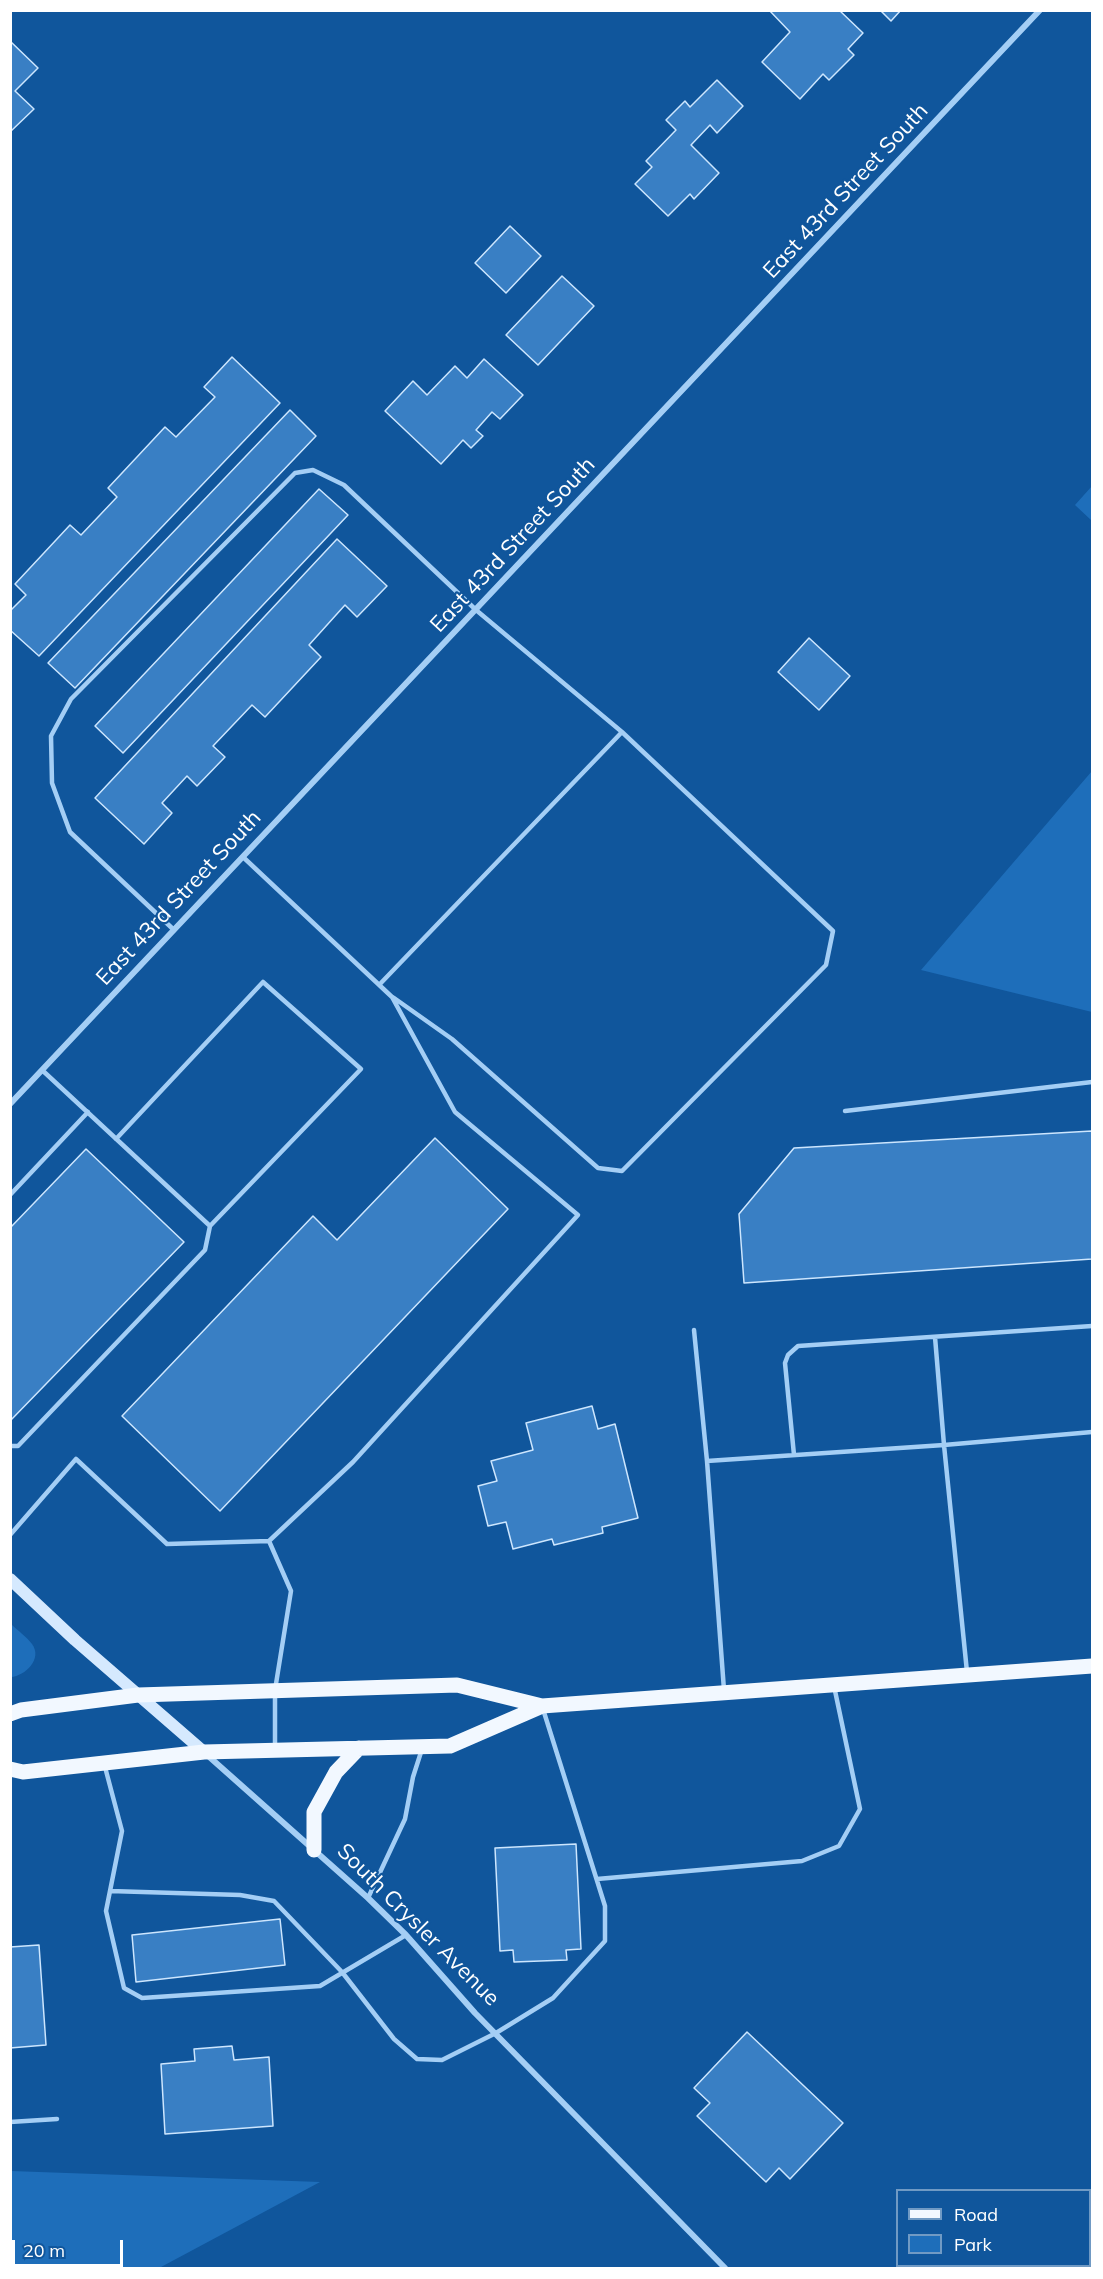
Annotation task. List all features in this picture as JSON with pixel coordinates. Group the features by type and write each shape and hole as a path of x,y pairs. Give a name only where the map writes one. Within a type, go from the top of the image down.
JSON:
{"main road":[{"name":"South Crysler Avenue","path":"10,1579 204,1752"},
{"path":"10,1714 21,1710 138,1695 457,1685 542,1706 1092,1666"},
{"path":"10,1768 23,1772 204,1752 450,1746 542,1706"},
{"path":"314,1850 314,1812 336,1772 359,1748"}],"street":[{"name":"East 43rd Street South","path":"10,1104 1040,10"},
{"name":"South Crysler Avenue","path":"204,1752 368,1898 406,1935 475,2013 726,2268"}],"lane":[{"path":"174,930 70,832 52,783 51,736 71,699 295,473 313,470 344,485 476,610 622,732 833,931 826,965 622,1171 598,1167 452,1039 392,997 243,857"},
{"path":"379,985 622,732"},
{"path":"10,1446 18,1446 205,1250 210,1226 361,1069 263,982 116,1139"},
{"path":"10,1535 76,1459 166,1544 269,1541 353,1462 578,1215 454,1112 392,997"},
{"path":"42,1070 210,1226"},
{"path":"845,1111 1092,1082"},
{"path":"10,1195 88,1112"},
{"path":"794,1455 785,1363 792,1350 798,1346 1092,1326"},
{"path":"694,1330 707,1461 724,1693"},
{"path":"935,1336 967,1675"},
{"path":"707,1461 944,1445 1092,1432"},
{"path":"269,1541 291,1591 275,1690 275,1752"},
{"path":"597,1879 802,1861 839,1846 860,1809 833,1685"},
{"path":"110,1891 240,1895 274,1901 342,1972 394,2039 417,2059 442,2060 496,2033 553,1998 604,1941 605,1906 542,1706"},
{"path":"368,1898 405,1819 413,1777 423,1746"},
{"path":"104,1764 122,1831 106,1911 124,1988 142,1998 320,1986 406,1935"},
{"path":"10,2122 57,2119"}],"green space":[{"path":"1092,486 1092,521 1075,505"},
{"path":"1092,771 1092,1012 921,970"},
{"path":"11,1624 32,1644 35,1655 34,1661 27,1670 11,1677"},
{"path":"11,2171 320,2182 161,2267 11,2268"}],"building":[{"path":"769,10 839,10 863,33 848,49 854,55 829,80 823,74 800,99 762,62 790,32"},
{"path":"880,10 901,10 891,21"},
{"path":"10,41 38,68 15,91 34,109 10,132"},
{"path":"717,80 743,106 717,133 710,125 691,145 719,173 694,199 690,194 668,216 635,184 652,167 646,161 676,130 666,120 685,101 690,107"},
{"path":"510,226 541,256 506,293 475,263"},
{"path":"562,276 594,306 538,365 506,335"},
{"path":"232,357 280,403 39,656 10,630 10,611 26,595 15,584 70,525 81,535 117,497 108,488 165,427 176,437 215,397 204,387"},
{"path":"484,359 523,395 500,419 492,412 476,430 483,436 471,448 463,440 441,464 385,411 413,381 427,395 455,366 467,378"},
{"path":"290,410 316,436 75,688 48,663"},
{"path":"319,489 348,515 123,753 95,726"},
{"path":"337,539 387,586 357,617 345,605 309,645 321,657 265,717 252,705 213,746 225,757 197,786 187,776 162,803 172,813 144,844 95,798"},
{"path":"809,638 850,676 819,710 778,672"},
{"path":"1092,1131 1092,1259 744,1283 739,1214 794,1148"},
{"path":"435,1138 508,1209 220,1511 122,1416 313,1216 337,1240"},
{"path":"86,1149 184,1242 10,1421 10,1228"},
{"path":"592,1406 598,1429 615,1424 638,1518 602,1527 603,1533 554,1545 552,1539 513,1549 506,1522 488,1526 478,1486 497,1481 491,1461 533,1450 526,1423"},
{"path":"576,1844 581,1949 566,1950 567,1960 514,1962 513,1950 500,1951 495,1848"},
{"path":"280,1919 285,1965 136,1982 132,1935"},
{"path":"39,1945 46,2045 10,2048 10,1947"},
{"path":"747,2032 843,2123 790,2179 779,2168 766,2182 697,2116 710,2103 694,2088"},
{"path":"232,2046 234,2060 269,2057 273,2126 165,2134 161,2064 195,2061 194,2049"},
{"path":"912,2267 998,2268 914,2268"}]}
